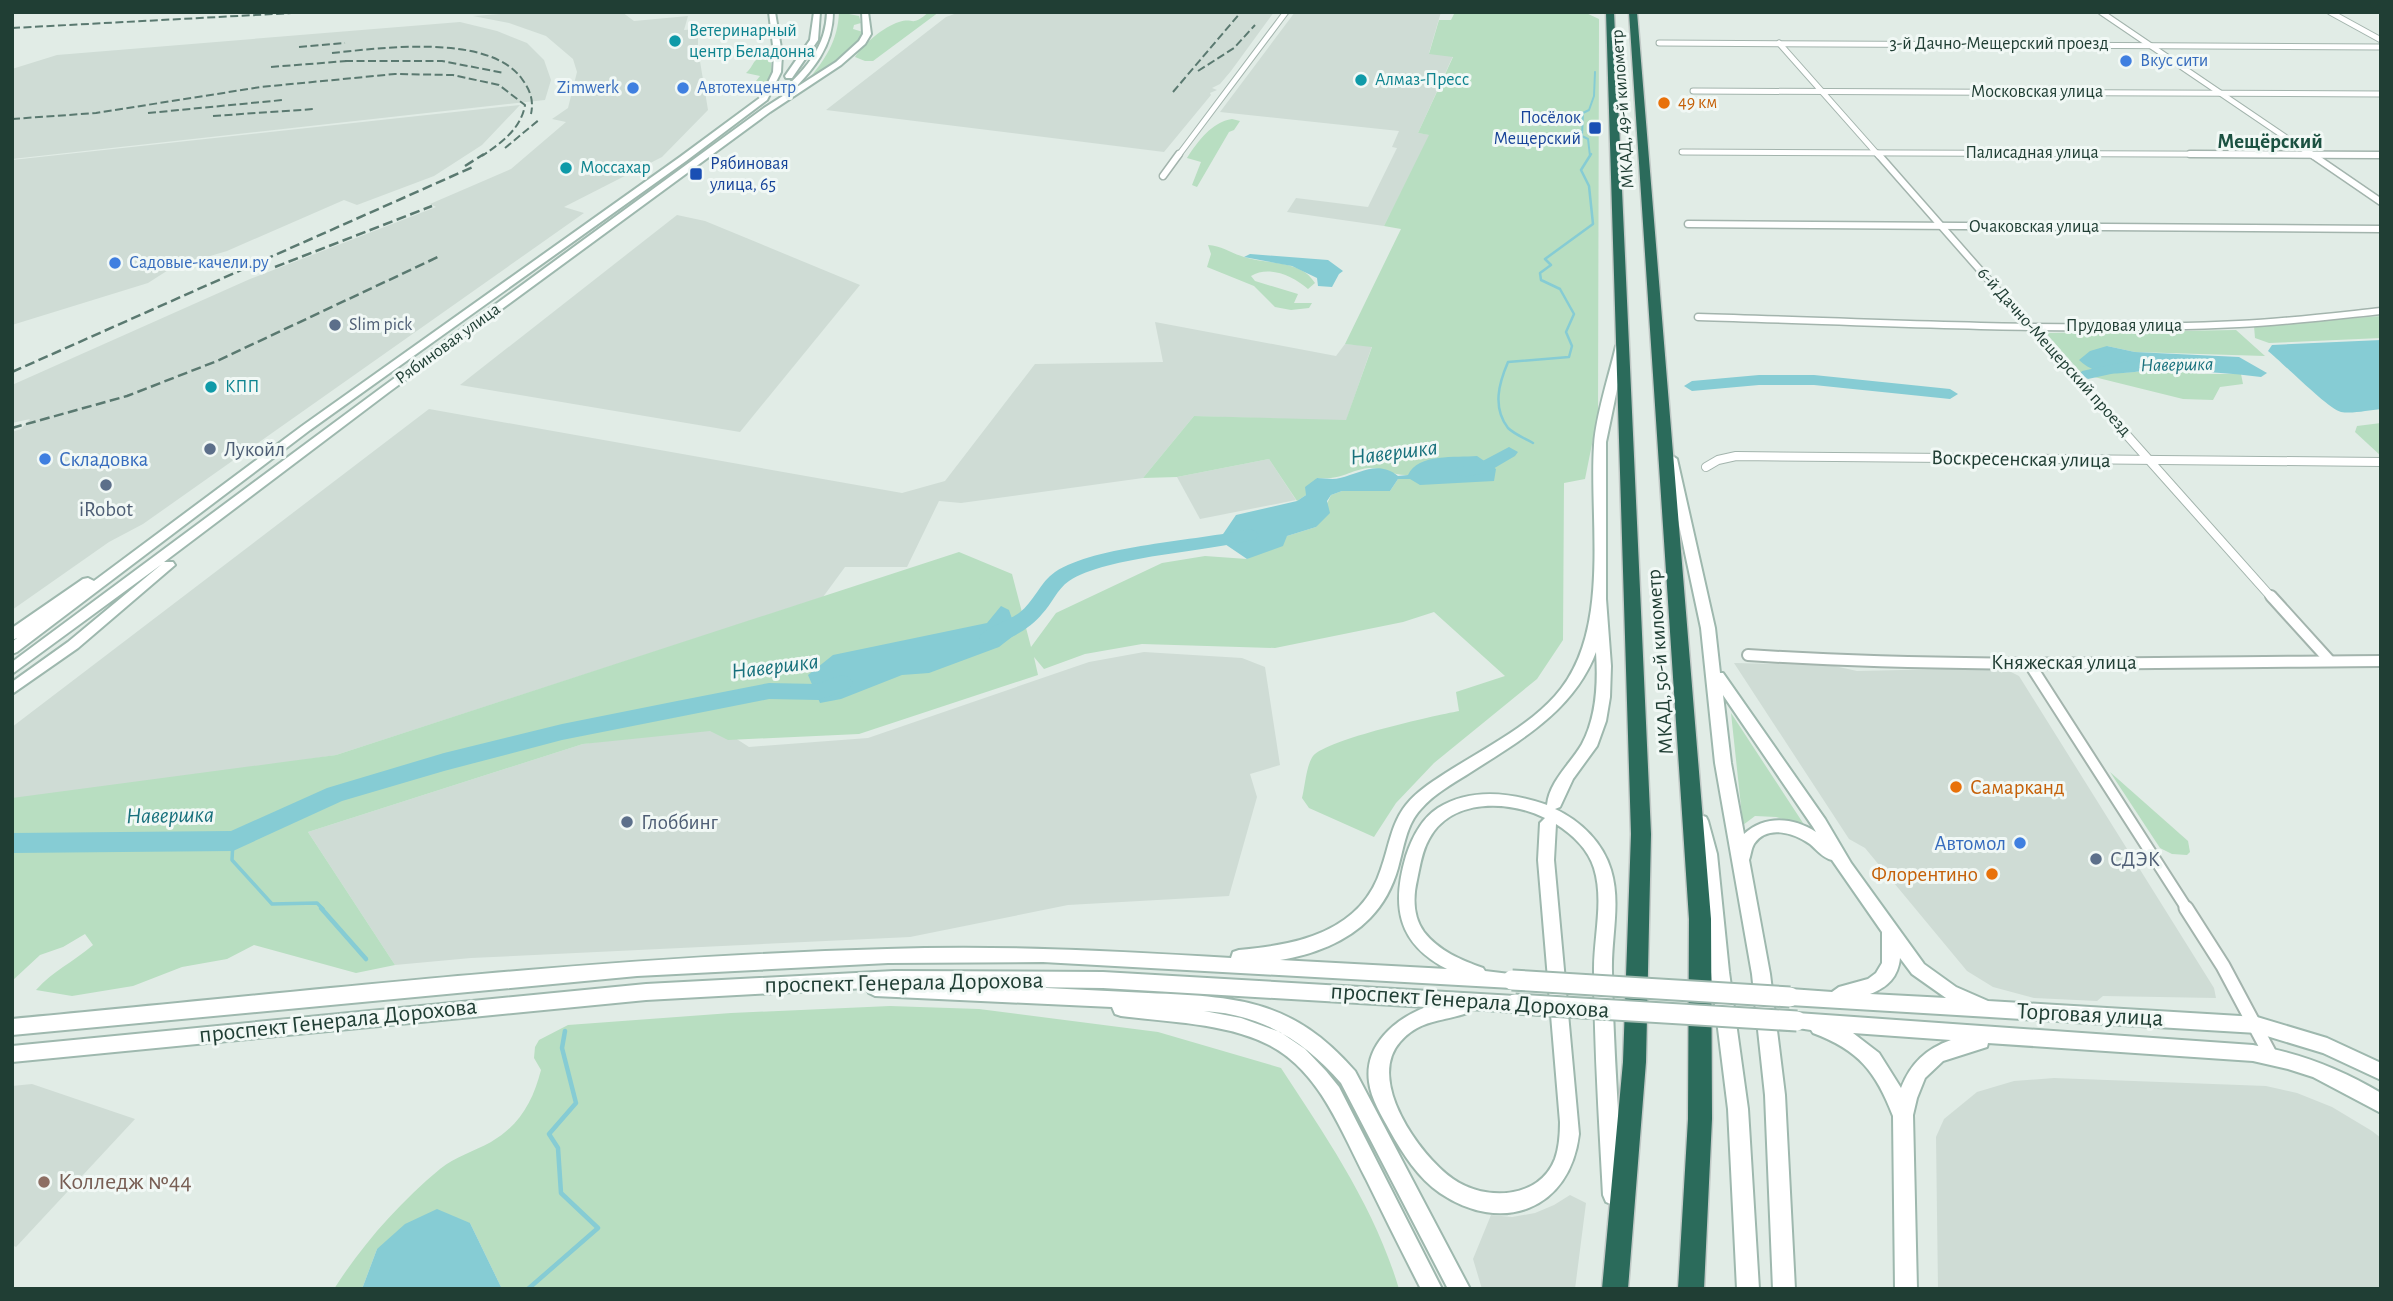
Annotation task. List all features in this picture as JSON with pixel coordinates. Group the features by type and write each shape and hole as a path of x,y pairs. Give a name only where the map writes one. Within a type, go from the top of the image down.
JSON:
{"highway":[{"name":"МКАД, 49-й километр","path":"1610,12 1617,200"},
{"name":"МКАД, 49-й километр","path":"1633,12 1648,202"},
{"name":"МКАД, 50-й километр","path":"1616,1279 1633,1101 1639,998 1641,846 1617,200"},
{"name":"МКАД, 50-й километр","path":"1648,202 1700,919 1700,1119 1691,1289"}],"main road":[{"path":"764,98 777,72 772,12"},
{"name":"Рябиновая улица","path":"12,649 306,428 683,159 764,98 788,77 805,55 814,40 817,12"},
{"path":"767,110 819,55 829,30 830,12"},
{"name":"Рябиновая улица","path":"12,669 767,110 811,83 861,44 868,33 864,12"},
{"path":"1554,803 1567,776 1589,746 1599,721 1604,666 1599,599 1600,442 1622,340"},
{"path":"1666,433 1699,582 1713,667 1723,763 1761,974 1775,1095 1784,1289"},
{"path":"12,689 73,645 153,577 222,513"},
{"path":"12,635 116,562 186,519"},
{"path":"1156,960 1259,956 1297,951 1328,941 1353,927 1379,893 1403,822 1415,806 1431,790 1543,717 1564,696 1590,648 1599,599"},
{"path":"1713,667 1727,692 1819,823 1845,868 1919,969 1934,983 1977,1004 2021,1013"},
{"path":"1693,796 1709,854 1720,972 1738,1109 1748,1289"},
{"path":"1512,981 1457,967 1440,957 1412,929 1406,915 1408,877 1422,836 1431,822 1459,806 1494,800 1543,810 1566,823 1588,842 1602,870 1606,886 1603,966 1616,1279"},
{"path":"1515,1004 1447,1007 1426,1012 1410,1020 1395,1034 1379,1063 1378,1081 1384,1100 1412,1152 1433,1178 1453,1192 1474,1201 1500,1204 1524,1200 1542,1191 1560,1172 1569,1148 1570,1122 1546,860 1548,823"},
{"path":"1741,866 1743,845 1749,835 1759,829 1773,827 1802,831 1820,843 1845,868"},
{"path":"1823,999 1871,988 1880,982 1893,962 1888,930"},
{"name":"проспект Генерала Дорохова","path":"12,1027 650,967 915,956 1043,955 1156,960 1790,997"},
{"name":"проспект Генерала Дорохова","path":"12,1055 646,992 894,979 1103,980 1797,1021"},
{"path":"802,985 1217,1003 1244,1007 1290,1025 1331,1056 1348,1077 1460,1289"},
{"name":"Торговая улица","path":"1790,997 2257,1026 2327,1046 2381,1072"},
{"path":"1060,998 1240,1026 1273,1037 1293,1050 1332,1093 1429,1283"},
{"path":"1797,1021 1825,1029 1868,1054 1880,1066 1892,1085 1903,1115"},
{"name":"Торговая улица","path":"1797,1021 2271,1056 2324,1072 2350,1084 2381,1104"},
{"path":"1906,1289 1903,1115 1908,1089 1919,1069 1934,1054 1950,1046 2002,1037"}],"street":[{"path":"1163,176 1286,12"},
{"path":"2101,12 2381,202"},
{"path":"2330,12 2381,40"},
{"name":"3-й Дачно-Мещерский проезд","path":"1659,43 2381,47"},
{"name":"6-й Дачно-Мещерский проезд","path":"1779,43 2329,660"},
{"name":"Московская улица","path":"1693,91 2381,94"},
{"name":"Палисадная улица","path":"1682,152 2381,155"},
{"name":"Очаковская улица","path":"1688,224 2381,229"},
{"name":"Прудовая улица","path":"1698,317 2031,327 2221,325 2381,312"},
{"name":"Воскресенская улица","path":"1706,467 1718,460 1736,456 2381,462"},
{"name":"Княжеская улица","path":"1748,655 1839,660 2029,663 2381,661"},
{"path":"2029,663 2223,966 2271,1056"}],"shaded area":[{"path":"525,12 622,12 634,21 688,16 684,30 698,29 698,49 708,110 662,157 564,207 584,213 143,524 109,542 12,610 12,432 21,429 30,419 12,423 12,385 250,279 436,207 430,204 511,169 566,122 552,119 568,108 577,72 573,59 546,36 509,23 473,16"},
{"path":"960,12 1274,12 1231,71 1220,84 1212,88 1217,90 1210,93 1164,152 826,110 946,17"},
{"path":"1295,12 1441,12 1429,53 1453,56 1418,133 1430,135 1384,226 1287,212 1296,198 1368,207 1397,148 1392,147 1399,131 1220,112"},
{"path":"460,22 497,31 527,43 544,60 551,80 545,100 12,159 12,69 57,55"},
{"path":"520,105 482,145 434,176 357,205 344,200 227,251 173,267 148,283 12,325 12,160"},
{"path":"677,215 705,221 860,285 740,432 460,385"},
{"path":"1155,322 1336,356 1345,344 1372,346 1346,421 1194,416 1143,478 961,503 939,501 907,567 845,567 823,597 336,755 12,804 12,727 429,409 902,493 945,481 1035,364 1163,362"},
{"path":"1269,459 1296,500 1200,519 1177,477"},
{"path":"1144,652 1242,658 1265,667 1280,765 1250,774 1257,797 1229,896 1068,905 910,937 471,958 395,965 308,832 583,744 715,725 749,747 868,738 1089,662"},
{"path":"1734,663 1830,665 1857,671 1990,668 2005,669 2019,676 2214,988 2216,998 2103,996 2097,1001 2034,998 1993,987 1967,971 1865,848 1849,839"},
{"path":"2054,1078 2266,1086 2297,1093 2332,1107 2372,1131 2381,1138 2381,1289 1938,1289 1936,1137 1944,1119 1977,1092 2014,1081"},
{"name":"Колледж №44","path":"32,1084 135,1119 16,1247 12,1245 12,1086"},
{"path":"1570,1195 1586,1203 1575,1289 1482,1289 1473,1259 1491,1215 1512,1217 1535,1213"}],"green space":[{"path":"839,12 859,16 861,23 854,25 853,29 863,32 847,54 807,81 829,50 836,32"},
{"path":"929,12 939,12 873,61 855,57 880,32 899,22 915,21"},
{"path":"1455,12 1584,12 1599,19 1598,414 1585,479 1564,483 1563,640 1537,679 1434,763 1396,803 1374,837 1309,808 1302,798 1313,756 1338,742 1459,711 1456,692 1505,676 1434,612 1403,622 1275,648 1142,644 1085,654 1044,669 1034,657 1038,675 859,734 728,740 710,731 583,744 308,832 395,965 356,973 254,945 227,959 182,967 133,986 72,996 36,990 93,945 85,934 63,947 40,955 12,981 12,798 336,755 959,552 1012,574 1031,647 1056,613 1162,563 1205,556 1247,559 1287,536 1316,527 1331,495 1342,491 1390,491 1398,479 1410,479 1408,475 1378,469 1361,469 1339,477 1317,478 1306,495 1297,501 1269,459 1177,477 1143,478 1194,416 1346,420 1372,347 1345,344 1401,229 1384,226 1429,135 1418,133 1453,57 1429,54 1439,20 1451,20"},
{"path":"771,58 771,81 764,86 752,86 760,76 746,73 757,60"},
{"path":"1232,119 1240,121 1234,130 1229,132 1197,187 1192,185 1201,162 1187,158 1212,128"},
{"path":"1208,245 1244,257 1301,270 1315,283 1308,289 1295,280 1273,272 1251,276 1255,281 1298,294 1294,303 1312,303 1309,308 1291,310 1275,307 1254,286 1207,267 1211,254"},
{"path":"2381,316 2381,338 2269,343 2255,338 2254,326"},
{"path":"2236,330 2265,356 2135,352 2107,346 2121,373 2172,369 2198,374 2241,374 2243,384 2220,387 2213,400 2183,399 2082,374 2046,333"},
{"path":"2381,423 2381,456 2355,432 2357,426"},
{"path":"1731,713 1805,826 1776,817 1755,816 1743,825"},
{"path":"2110,772 2188,841 2190,852 2187,855 2172,854 2160,848"},
{"path":"890,1006 979,1009 1158,1032 1281,1068 1332,1147 1363,1202 1389,1259 1399,1289 502,1289 470,1223 377,1249 362,1289 334,1289 382,1225 425,1182 452,1161 510,1128 529,1102 541,1070 534,1058 535,1047 539,1040 568,1025 731,1013"}],"water":[{"path":"1250,254 1328,260 1343,271 1332,287 1318,286 1317,278 1292,266 1244,257"},
{"path":"2381,340 2381,409 2356,412 2341,412 2335,409 2268,351 2272,345"},
{"path":"2107,346 2135,352 2239,357 2267,373 2261,377 2162,369 2112,373 2100,372 2079,360 2090,351"},
{"path":"1477,456 1496,469 1494,481 1420,485 1410,479 1398,479 1390,491 1342,491 1331,495 1327,501 1330,513 1316,527 1287,536 1283,546 1247,559 1219,540 1236,515 1297,501 1306,495 1305,487 1317,478 1337,479 1376,468 1391,471 1398,476 1408,475 1420,463 1429,460"},
{"path":"1001,606 1009,610 1017,633 999,647 929,673 902,675 841,699 820,703 808,675 833,655 987,623"},
{"path":"437,1209 470,1223 502,1289 362,1289 377,1249 405,1224"}],"waterway":[{"path":"1590,156 1588,139 1582,136 1583,113 1589,110 1594,96 1595,72"},
{"path":"1533,443 1508,428 1503,420 1499,403 1500,387 1508,362 1569,357 1572,346 1566,332 1574,314 1560,289 1541,280 1540,273 1551,265 1545,259 1593,224 1589,186 1581,170 1590,156"},
{"name":"Навершка","path":"2088,374 2128,366"},
{"name":"Навершка","path":"1692,386 1759,380 1814,380 1950,394"},
{"name":"Навершка","path":"1463,472 1480,469 1509,452"},
{"name":"Навершка","path":"989,637 1026,618 1057,580 1071,572 1122,557 1249,535"},
{"name":"Навершка","path":"12,843 233,841 335,794 444,762 562,732 677,709 769,691 819,692 842,683"},
{"path":"233,841 232,860 272,904 317,903 323,909"},
{"path":"321,908 366,959"},
{"path":"528,1289 598,1228 561,1193 558,1148 549,1134 576,1103 562,1048 565,1031"}],"railway":[{"path":"12,28 312,12"},
{"path":"1173,92 1241,12"},
{"path":"1198,71 1234,48 1255,25"},
{"path":"299,47 345,43"},
{"path":"332,53 378,48 433,47 461,49 485,55 506,64 522,79 531,95 531,114"},
{"path":"271,67 347,61"},
{"path":"347,61 442,61 504,73"},
{"path":"12,119 96,113 261,87 395,74 453,75 499,85 525,105 515,128 482,156"},
{"path":"148,113 283,100"},
{"path":"213,116 314,109"},
{"path":"505,148 540,119"},
{"path":"465,166 484,154"},
{"path":"12,372 475,166"},
{"path":"275,267 432,206"},
{"path":"12,428 127,396 217,361 440,256"}],"place":[{"name":"Ветеринарный центр Беладонна","path":"675,41"},
{"name":"Вкус сити","path":"2126,61"},
{"name":"Алмаз-Пресс","path":"1361,80"},
{"name":"Zimwerk","path":"633,88"},
{"name":"Автотехцентр","path":"683,88"},
{"name":"49 км","path":"1664,103"},
{"name":"Посёлок Мещерский","path":"1595,128"},
{"name":"Моссахар","path":"566,168"},
{"name":"Рябиновая улица, 65","path":"696,174"},
{"name":"Садовые-качели.ру","path":"115,263"},
{"name":"Slim pick","path":"335,325"},
{"name":"КПП","path":"211,387"},
{"name":"Лукойл","path":"210,449"},
{"name":"Складовка","path":"45,459"},
{"name":"iRobot","path":"106,485"},
{"name":"Самарканд","path":"1956,787"},
{"name":"Глоббинг","path":"627,822"},
{"name":"Автомол","path":"2020,843"},
{"name":"СДЭК","path":"2096,859"},
{"name":"Флорентино","path":"1992,874"},
{"name":"Колледж №44","path":"44,1182"}],"district":[{"name":"Мещёрский","path":"2270,141"}]}
